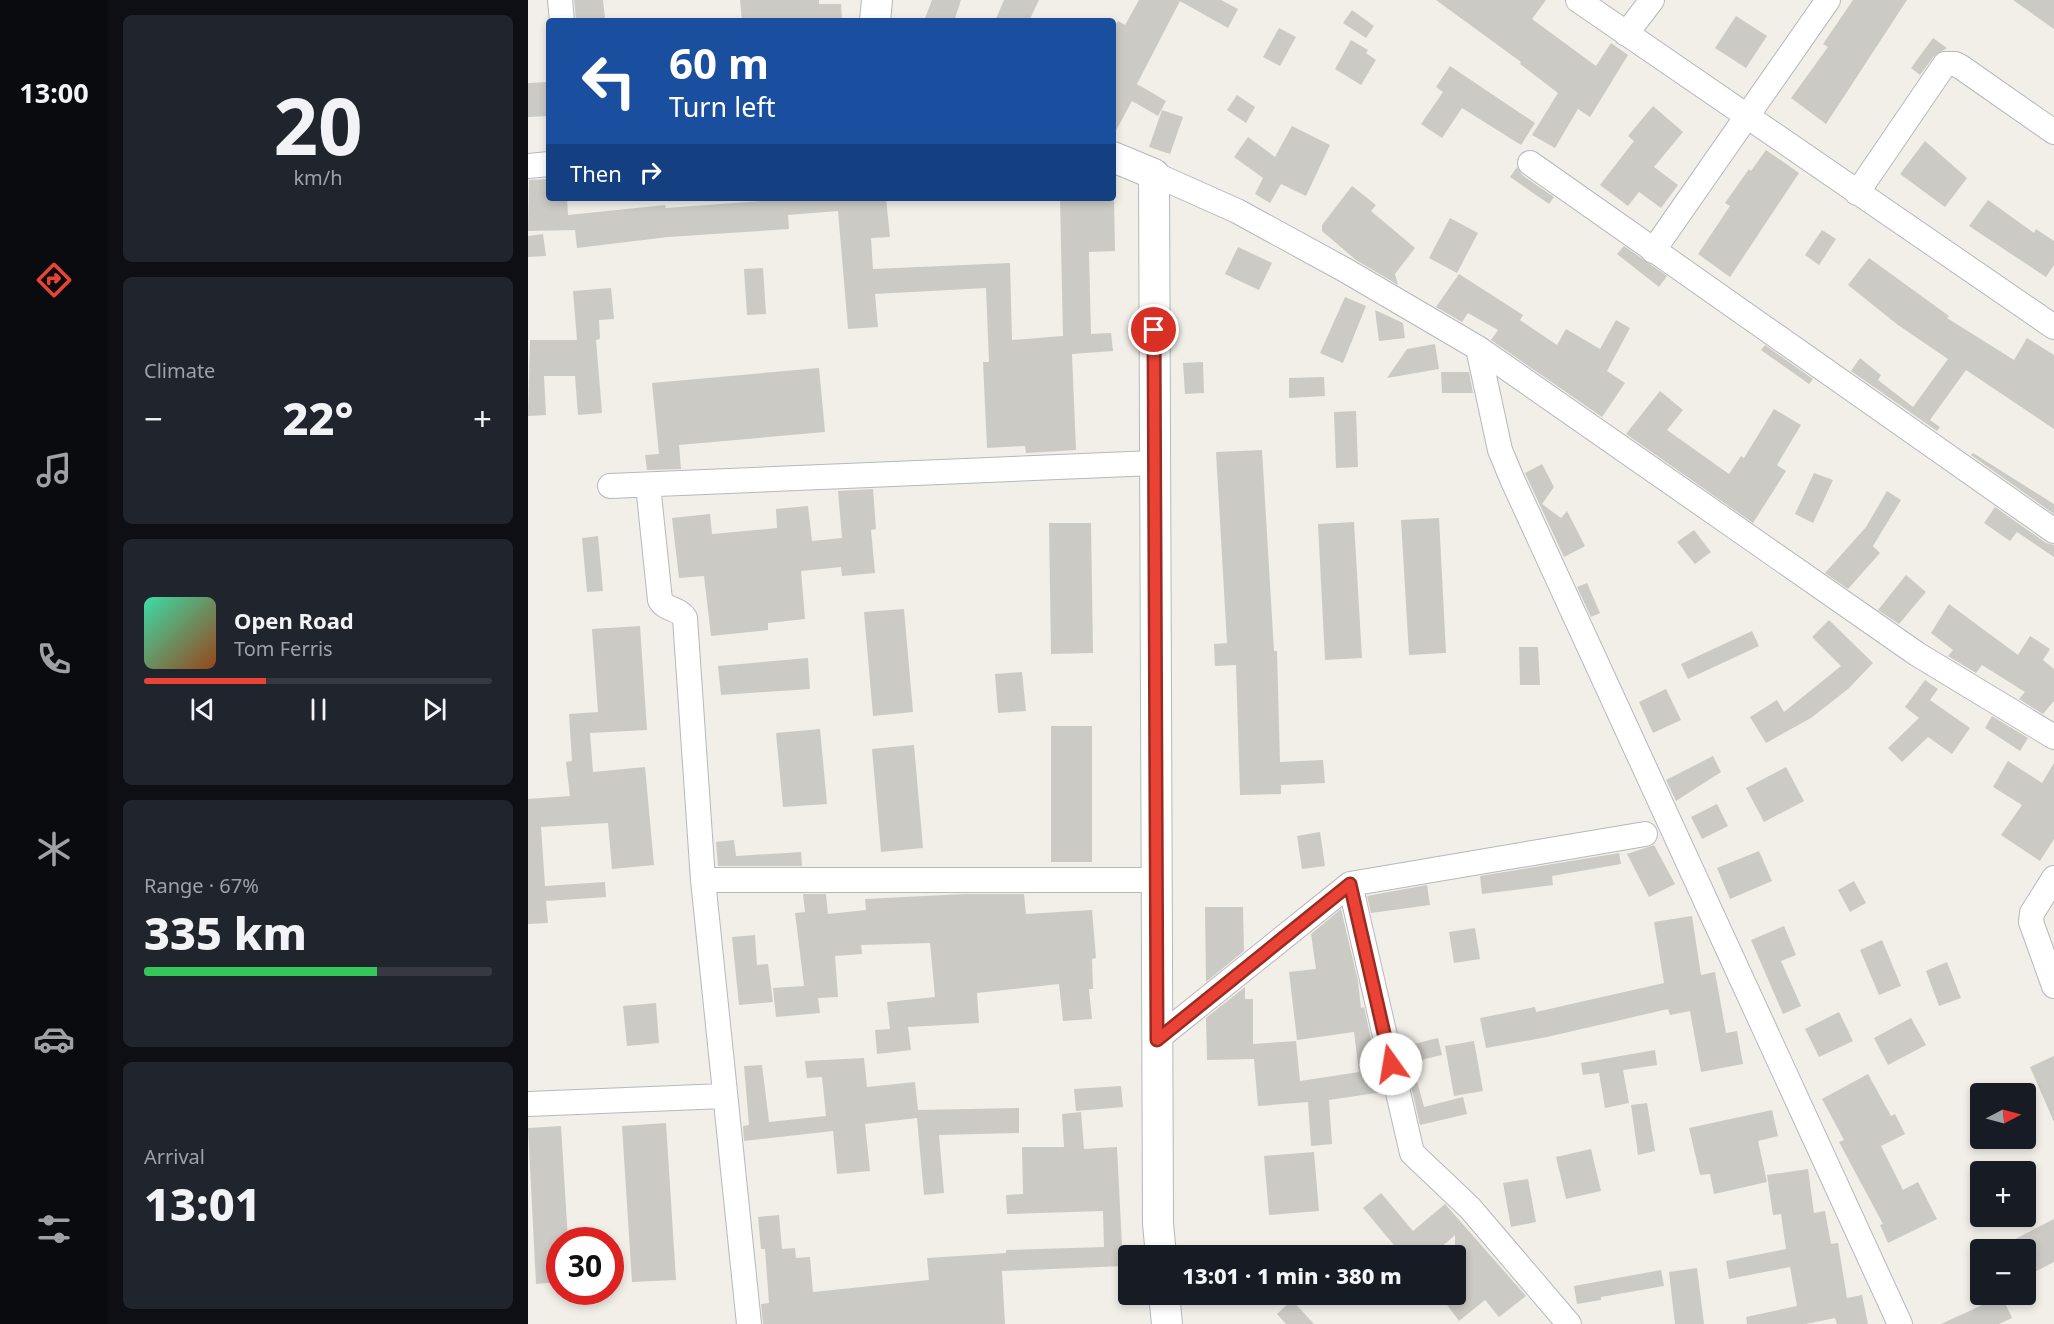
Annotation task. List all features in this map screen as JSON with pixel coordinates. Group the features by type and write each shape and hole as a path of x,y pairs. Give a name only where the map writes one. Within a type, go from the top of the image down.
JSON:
{"street":[{"path":"560,0 562,18"},
{"path":"875,18 877,0"},
{"path":"1578,0 2054,327"},
{"path":"1626,34 1652,0"},
{"path":"1653,251 1748,118 1828,0"},
{"path":"1857,193 1945,64 1955,63 2054,132"},
{"path":"1116,158 1247,217 1345,270 1478,348 1917,654 2054,737"},
{"path":"1530,163 2054,531"},
{"path":"528,165 546,164"},
{"path":"1154,174 1158,1223 1160,1245"},
{"path":"1478,348 1500,450 1512,479 1900,1324"},
{"path":"610,486 1154,463"},
{"path":"648,485 660,600 685,618 703,879 749,1324"},
{"path":"1157,1040 1350,884 1645,834"},
{"path":"2054,878 2032,913 2031,922 2054,986"},
{"path":"703,879 1157,880"},
{"path":"1350,884 1412,1153 1470,1208 1569,1324"},
{"path":"528,1104 724,1096"},
{"path":"1165,1305 1167,1324"}],"building":[{"path":"574,0 603,0 605,18 576,18"},
{"path":"740,0 819,0 819,4 841,4 842,18 742,18"},
{"path":"932,0 961,0 955,18 925,18"},
{"path":"1004,0 1039,0 1030,18 996,18"},
{"path":"1139,0 1221,0 1238,9 1228,28 1180,1 1137,84 1166,101 1158,116 1132,101 1116,130 1116,24 1118,21 1125,25"},
{"path":"1436,0 1546,0 1532,19 1596,66 1611,43 1628,55 1590,117 1578,109 1555,148 1532,135 1558,93 1520,64 1521,62"},
{"path":"1853,0 1907,0 1826,124 1791,98 1828,47 1823,44"},
{"path":"2013,0 2054,0 2054,29"},
{"path":"1352,10 1374,26 1366,38 1343,23"},
{"path":"1736,16 1767,36 1746,68 1715,48"},
{"path":"1279,28 1296,37 1280,66 1263,57"},
{"path":"1933,38 1947,48 1934,56 1920,75 1911,68"},
{"path":"1351,40 1368,50 1366,53 1376,60 1361,85 1335,69"},
{"path":"1450,66 1535,123 1521,145 1462,108 1442,138 1421,124 1443,92 1436,87"},
{"path":"546,82 546,116 528,117 528,83"},
{"path":"1237,95 1255,107 1246,123 1227,110"},
{"path":"1653,106 1683,132 1654,167 1678,185 1661,208 1639,192 1628,206 1600,185 1634,141 1628,136"},
{"path":"1162,110 1183,117 1170,154 1149,147"},
{"path":"1292,126 1330,145 1306,196 1281,184 1270,203 1255,194 1263,178 1234,157 1248,137 1275,157"},
{"path":"1925,141 1967,178 1945,207 1900,174"},
{"path":"1766,150 1799,173 1730,277 1698,254 1730,206 1725,203 1749,169 1751,171"},
{"path":"1517,167 1522,175 1554,197 1549,204 1510,177"},
{"path":"546,179 546,201 567,201 568,215 665,205 666,208 761,201 886,201 890,237 871,238 873,269 1010,263 1012,340 1063,336 1060,201 1114,201 1115,251 1089,252 1091,334 1111,333 1113,351 1072,354 1076,450 1026,453 1025,446 987,448 983,362 989,362 986,288 875,294 878,327 848,329 838,211 788,215 789,229 668,237 577,248 575,230 528,231 529,180"},
{"path":"1352,186 1376,205 1371,211 1415,248 1395,274 1398,285 1356,260 1322,231 1322,225"},
{"path":"1988,200 2034,233 2036,229 2054,241 2054,265 2046,277 1969,226"},
{"path":"1450,218 1478,233 1457,273 1429,258"},
{"path":"1822,230 1836,239 1819,265 1805,255"},
{"path":"543,234 546,256 528,257 528,236"},
{"path":"1624,246 1667,276 1659,287 1617,254"},
{"path":"1238,247 1272,263 1259,290 1225,274"},
{"path":"1869,258 1949,316 1947,318 2014,360 2027,338 2054,355 2054,429 1966,370 1930,420 1940,427 1937,431 1851,371 1860,358 1881,375 1878,380 1913,407 1948,359 1898,325 1848,285"},
{"path":"763,268 766,314 747,315 744,269"},
{"path":"1459,274 1523,315 1520,320 1557,345 1566,329 1600,349 1616,320 1630,328 1607,371 1625,383 1602,417 1491,340 1498,330 1468,313 1462,322 1436,307"},
{"path":"611,288 614,319 599,320 600,339 596,340 602,413 578,415 575,376 544,376 546,415 528,416 530,340 577,340 573,291"},
{"path":"1345,297 1366,306 1343,363 1320,353"},
{"path":"1375,310 1403,323 1405,338 1379,341"},
{"path":"1435,344 1439,369 1387,378 1407,349"},
{"path":"1765,345 1813,379 1809,384 1761,350"},
{"path":"1203,362 1204,393 1185,394 1183,363"},
{"path":"819,368 825,432 679,445 681,469 647,470 645,455 659,454 652,383"},
{"path":"1441,372 1469,372 1473,393 1442,393"},
{"path":"1324,377 1325,396 1289,398 1289,378"},
{"path":"1660,391 1683,410 1667,430 1729,474 1741,456 1744,458 1774,409 1801,425 1777,465 1786,471 1753,523 1626,434"},
{"path":"1356,411 1358,467 1336,468 1334,412"},
{"path":"1262,450 1274,651 1277,651 1280,762 1323,760 1325,783 1281,785 1281,794 1240,795 1236,665 1215,666 1214,644 1227,643 1216,452"},
{"path":"1973,453 2054,504 2054,514 1971,455"},
{"path":"1542,464 1554,487 1542,504 1561,518 1567,511 1585,546 1564,557 1525,473"},
{"path":"1814,473 1833,480 1813,523 1795,514"},
{"path":"873,489 876,529 871,530 875,573 842,576 841,567 801,571 805,619 768,623 768,630 711,636 704,576 679,578 672,518 710,514 712,534 777,528 776,509 808,506 812,541 842,538 838,491"},
{"path":"1887,491 1901,500 1873,546 1880,553 1848,589 1825,573 1866,527"},
{"path":"1995,507 2046,543 2054,545 2054,557 2017,532 2010,541 1984,523"},
{"path":"1439,518 1446,653 1409,655 1401,520"},
{"path":"1354,522 1362,658 1325,660 1318,524"},
{"path":"1049,523 1091,523 1093,653 1051,654"},
{"path":"1694,530 1711,552 1695,564 1677,542"},
{"path":"598,536 603,591 587,592 582,538"},
{"path":"1906,575 1926,592 1899,624 1878,610"},
{"path":"1587,583 1600,613 1591,617 1577,587"},
{"path":"1949,604 2018,655 2030,636 2050,649 2043,660 2054,669 2054,701 2043,714 2019,699 2025,692 1982,665 1976,673 1948,656 1953,650 1931,633"},
{"path":"904,609 913,712 873,716 864,612"},
{"path":"1829,620 1873,663 1848,689 1811,718 1766,743 1750,717 1777,700 1784,712 1841,666 1812,637"},
{"path":"640,626 647,730 590,733 593,772 645,767 654,865 612,869 608,823 541,827 545,886 605,882 606,897 546,901 548,923 528,924 528,799 570,796 566,762 572,761 569,714 598,712 592,629"},
{"path":"1752,631 1759,646 1688,679 1681,664"},
{"path":"1519,647 1538,647 1540,685 1520,685"},
{"path":"808,658 810,689 721,695 718,666"},
{"path":"1022,672 1026,711 998,713 995,674"},
{"path":"1925,680 1938,689 1930,700 1970,728 1952,754 1928,737 1902,762 1888,748 1919,718 1905,707"},
{"path":"1666,689 1681,720 1653,733 1639,702"},
{"path":"1992,716 2028,738 2020,751 1985,728"},
{"path":"1051,726 1092,726 1092,862 1051,862"},
{"path":"820,729 827,804 783,807 776,733"},
{"path":"914,745 923,848 881,852 872,749"},
{"path":"1713,756 1721,772 1676,801 1666,780"},
{"path":"2008,761 2042,783 2054,763 2054,839 2040,861 2001,835 2022,805 1993,787"},
{"path":"1786,767 1804,801 1764,822 1746,788"},
{"path":"1717,804 1728,826 1702,839 1691,817"},
{"path":"1320,832 1325,866 1302,869 1297,836"},
{"path":"734,840 736,856 801,852 802,866 718,866 716,842"},
{"path":"1654,845 1675,884 1649,897 1627,854"},
{"path":"1759,851 1772,881 1730,899 1717,868"},
{"path":"1619,853 1621,864 1552,876 1553,885 1482,894 1480,876"},
{"path":"1854,881 1866,903 1850,912 1838,890"},
{"path":"1427,885 1430,905 1371,913 1367,896"},
{"path":"803,894 826,894 828,914 866,910 865,899 964,894 1024,894 1026,914 1092,910 1096,958 1092,959 1093,989 1089,989 1092,1019 1063,1021 1059,984 977,993 979,1023 908,1027 911,1050 877,1054 875,1030 890,1029 887,1002 935,997 930,943 861,945 862,954 835,956 838,997 818,998 820,1013 776,1017 773,988 804,986 795,913 805,912"},
{"path":"1205,907 1243,907 1244,951 1206,982"},
{"path":"1341,909 1358,981 1361,1008 1364,1007 1383,1092 1329,1100 1332,1144 1311,1146 1308,1102 1258,1106 1254,1059 1207,1060 1206,1018 1245,987 1245,999 1253,999 1253,1044 1296,1041 1300,1081 1359,1072 1354,1032 1297,1040 1289,972 1316,969 1311,934"},
{"path":"1692,916 1701,975 1715,972 1726,1033 1737,1031 1743,1064 1701,1072 1690,1011 1670,1015 1668,1009 1547,1037 1486,1048 1480,1018 1535,1007 1536,1012 1664,983 1654,922"},
{"path":"1784,926 1796,955 1781,961 1801,1006 1783,1014 1751,940"},
{"path":"1475,928 1480,959 1454,963 1449,932"},
{"path":"755,935 757,965 768,964 773,1002 739,1005 732,937"},
{"path":"1882,940 1901,986 1879,995 1860,950"},
{"path":"1947,962 1961,998 1939,1006 1926,971"},
{"path":"656,1003 659,1043 627,1046 623,1006"},
{"path":"1839,1012 1853,1041 1819,1057 1805,1029"},
{"path":"1911,1018 1926,1045 1888,1065 1874,1038"},
{"path":"1438,1038 1442,1055 1412,1062 1424,1107 1463,1097 1467,1114 1420,1125 1402,1047"},
{"path":"1474,1041 1483,1091 1454,1096 1445,1046"},
{"path":"1655,1050 1657,1065 1623,1070 1629,1103 1605,1108 1599,1073 1583,1075 1581,1063"},
{"path":"2054,1056 2054,1122 2030,1067"},
{"path":"864,1058 867,1087 915,1082 918,1110 1019,1108 1019,1133 939,1135 944,1193 924,1195 917,1118 865,1124 870,1171 837,1174 833,1131 744,1141 743,1126 749,1125 744,1066 762,1065 769,1122 826,1116 822,1077 807,1078 805,1061"},
{"path":"1868,1074 1891,1116 1895,1114 1905,1134 1881,1146 1903,1190 1918,1182 1937,1219 1888,1243 1880,1225 1883,1224 1839,1142 1844,1140 1822,1099"},
{"path":"1121,1086 1123,1107 1076,1111 1074,1089"},
{"path":"1647,1103 1655,1151 1638,1155 1631,1105"},
{"path":"1772,1110 1778,1136 1758,1141 1767,1182 1714,1194 1710,1174 1700,1175 1689,1128"},
{"path":"1081,1112 1084,1149 1117,1147 1122,1245 1118,1245 1118,1266 1002,1271 1005,1324 763,1324 761,1304 769,1303 765,1249 761,1249 758,1217 779,1215 782,1249 795,1248 796,1258 810,1257 813,1292 929,1280 927,1258 1006,1253 1006,1250 1104,1247 1103,1211 1007,1214 1006,1195 1023,1194 1022,1147 1064,1147 1062,1114"},
{"path":"666,1123 676,1280 632,1282 622,1126"},
{"path":"561,1126 567,1227 546,1227 546,1283 536,1284 528,1128"},
{"path":"1591,1149 1601,1191 1566,1199 1556,1157"},
{"path":"1314,1152 1319,1211 1269,1215 1264,1156"},
{"path":"1808,1169 1814,1213 1825,1211 1831,1244 1838,1243 1847,1298 1862,1295 1868,1324 1837,1324 1835,1318 1806,1324 1747,1324 1746,1317 1797,1306 1790,1267 1729,1279 1726,1261 1786,1249 1781,1214 1773,1215 1767,1175"},
{"path":"1528,1179 1536,1222 1511,1227 1503,1183"},
{"path":"1381,1193 1413,1231 1445,1204 1526,1296 1499,1317 1485,1300 1459,1321 1447,1305 1466,1305 1466,1245 1455,1245 1455,1235 1444,1245 1394,1245 1363,1208"},
{"path":"2054,1219 2054,1262 2036,1271 2036,1239 2015,1239"},
{"path":"1697,1268 1704,1324 1675,1324 1669,1272"},
{"path":"1661,1270 1664,1286 1601,1297 1601,1300 1577,1304 1574,1286"},
{"path":"1287,1305 1297,1305 1314,1324 1286,1324 1277,1314"},
{"path":"1982,1305 2006,1305 2012,1318 1999,1324 1941,1324"}],"route":[{"path":"1154,330 1157,1040 1350,884 1391,1064"}]}
